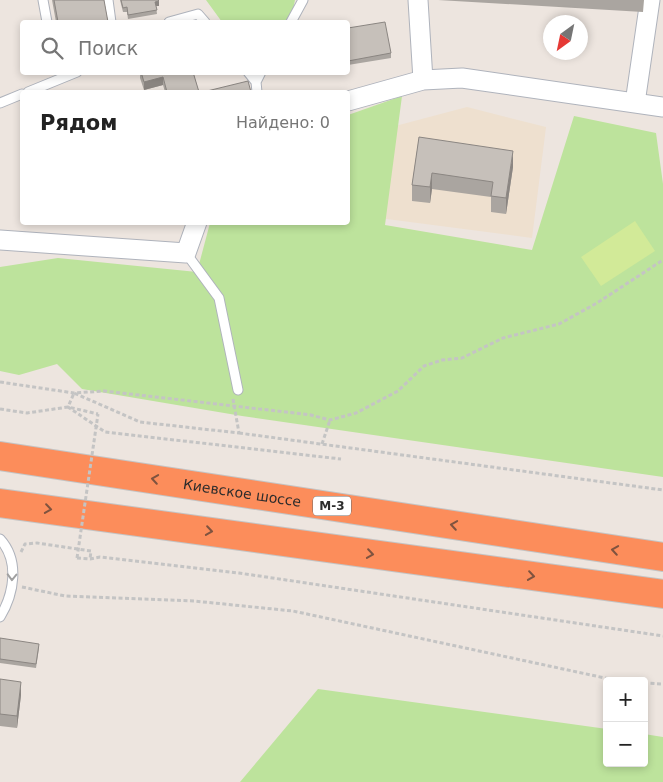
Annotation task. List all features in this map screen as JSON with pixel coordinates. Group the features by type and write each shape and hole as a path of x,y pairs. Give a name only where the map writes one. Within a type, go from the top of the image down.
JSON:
{"highway":[{"name":"Киевское шоссе","path":"0,456 663,557"},
{"path":"0,503 663,594"}],"street":[{"path":"418,0 424,80"},
{"path":"635,103 650,0"},
{"path":"350,100 424,80 462,78 663,107"},
{"path":"0,240 186,252 196,225"}],"lane":[{"path":"43,0 47,20"},
{"path":"108,0 111,20"},
{"path":"292,20 303,0"},
{"path":"176,20 198,14 203,20"},
{"path":"250,75 256,82 258,90"},
{"path":"256,82 260,75"},
{"path":"32,90 56,77"},
{"path":"0,103 20,95"},
{"path":"186,252 219,298 235,390"},
{"path":"0,539 8,553 13,570 12,588 0,617"}],"path":[{"path":"0,382 74,393 104,391 312,415 330,420 356,413 398,391 424,366 442,360 462,358 502,338 559,324 597,303 663,260"},
{"path":"235,390 235,407 239,433"},
{"path":"68,407 74,393"},
{"path":"74,393 140,422 239,433 663,490"},
{"path":"68,407 105,432 341,459"},
{"path":"0,409 27,413 68,407 98,414 76,558 90,559 100,557 239,573 663,636"},
{"path":"322,444 330,420"},
{"path":"8,553 21,553 26,544 37,543 91,551 90,559"},
{"path":"12,588 28,587 66,596 194,601 293,611 603,678"},
{"path":"648,683 663,684"}],"shaded area":[{"path":"467,107 546,127 532,238 379,218 384,129"}],"green space":[{"path":"206,0 295,0 293,10 286,20 221,20"},
{"path":"402,96 385,225 532,250 574,116 656,133 663,184 663,477 242,416 82,389 57,364 19,375 0,371 0,267 58,258 197,272 209,225 350,225 350,114"},
{"path":"635,221 655,251 601,286 581,257"},
{"path":"318,689 603,728 603,767 648,767 648,735 663,737 663,782 240,782"}],"building":[{"path":"54,0 104,0 108,20 58,20"},
{"path":"121,0 159,1 155,2 157,10 128,15 127,7 123,8"},
{"path":"385,22 391,53 350,61 350,28"},
{"path":"142,75 194,75 198,90 166,90 163,77 144,82"},
{"path":"248,81 250,90 211,90"},
{"path":"419,137 513,151 506,198 491,196 493,182 432,173 430,187 412,185"},
{"path":"0,638 39,644 36,664 0,659"},
{"path":"0,679 21,682 17,716 0,714"}]}
